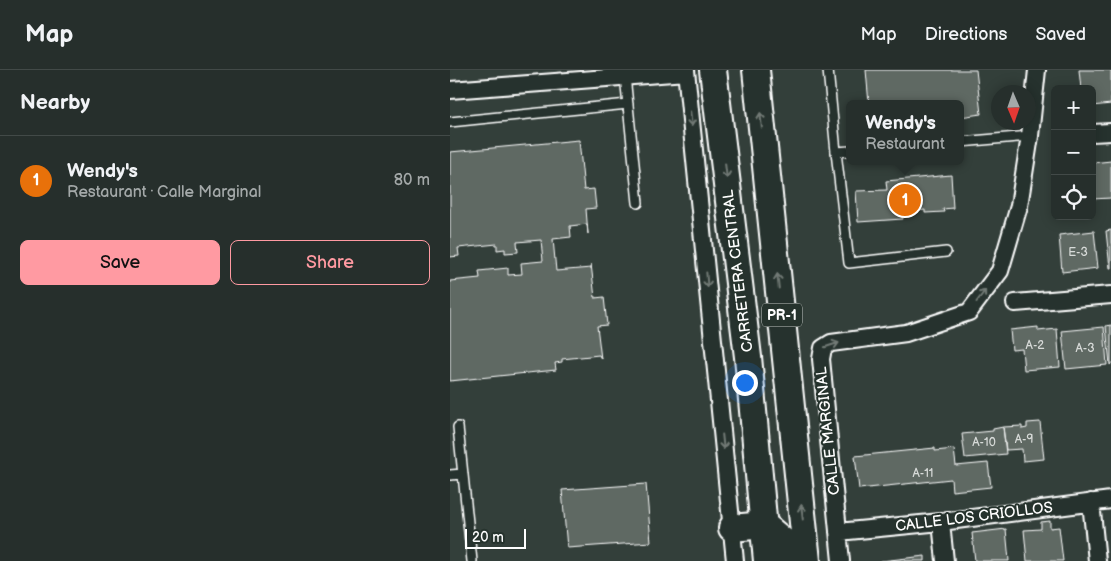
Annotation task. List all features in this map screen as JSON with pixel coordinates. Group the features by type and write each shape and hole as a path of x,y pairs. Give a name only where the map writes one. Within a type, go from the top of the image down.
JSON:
{"main road":[{"name":"CARRETERA CENTRAL","path":"714,70 748,357 767,561"},
{"name":"PR-1","path":"756,70 806,561"},
{"path":"732,528 764,525 783,541 786,561"}],"street":[{"name":"CALLE MARGINAL","path":"840,561 821,359 823,348 831,343 906,333 970,312 1000,271 1019,206 1030,136 1036,70"},
{"path":"450,90 686,71 736,561"},
{"path":"1096,133 1111,132"},
{"path":"1015,303 1111,295"},
{"name":"CALLE LOS CRIOLLOS","path":"838,532 941,522 1111,500"},
{"path":"1091,502 1097,561"},
{"path":"941,522 945,561"}],"lane":[{"path":"828,70 848,263 946,252"},
{"path":"625,76 638,203"},
{"path":"450,122 628,104"},
{"path":"964,142 1030,136"},
{"path":"836,152 846,151"},
{"path":"458,427 472,561"},
{"path":"450,475 463,474"}],"building":[{"path":"866,70 976,70 981,114 964,116 964,100 869,100"},
{"path":"1079,70 1111,70 1111,104 1096,106 1096,85 1081,85"},
{"path":"579,140 584,190 594,189 596,208 586,209 588,234 587,224 570,226 571,237 553,239 556,271 591,268 591,264 595,298 604,297 607,325 597,326 601,359 599,355 562,359 562,362 555,363 556,370 450,381 450,281 480,278 479,271 508,268 508,275 522,274 521,263 543,261 541,240 517,242 518,252 505,253 505,249 497,250 497,244 458,248 459,256 450,257 450,152"},
{"path":"1111,161 1111,198 1096,199 1096,163"},
{"path":"951,175 953,208 943,209 944,212 925,213 925,210 902,212 903,219 858,222 856,191 887,190 886,181"},
{"path":"1111,230 1111,268 1110,268 1106,231"},
{"path":"1094,231 1098,268 1062,272 1059,235"},
{"path":"1111,325 1111,364 1110,365 1106,326"},
{"path":"1038,327 1038,331 1057,329 1060,367 1024,370 1022,349 1012,350 1010,330"},
{"path":"1104,327 1107,365 1066,369 1062,331"},
{"path":"1040,422 1044,459 1023,461 1022,449 1006,450 1003,427 1022,426 1022,429 1027,428 1027,423"},
{"path":"1003,427 1006,454 965,458 962,434 993,431 993,429"},
{"path":"935,448 935,451 954,449 956,466 988,463 991,487 952,491 951,479 859,489 855,456"},
{"path":"646,484 651,542 567,548 562,490"},
{"path":"1050,521 1050,528 1059,527 1063,561 1027,561 1024,530 1041,529 1041,522"},
{"path":"1006,529 1009,561 975,561 972,533"},
{"path":"925,556 925,561 881,561"}],"place":[{"name":"Wendy's","path":"905,200"}]}
